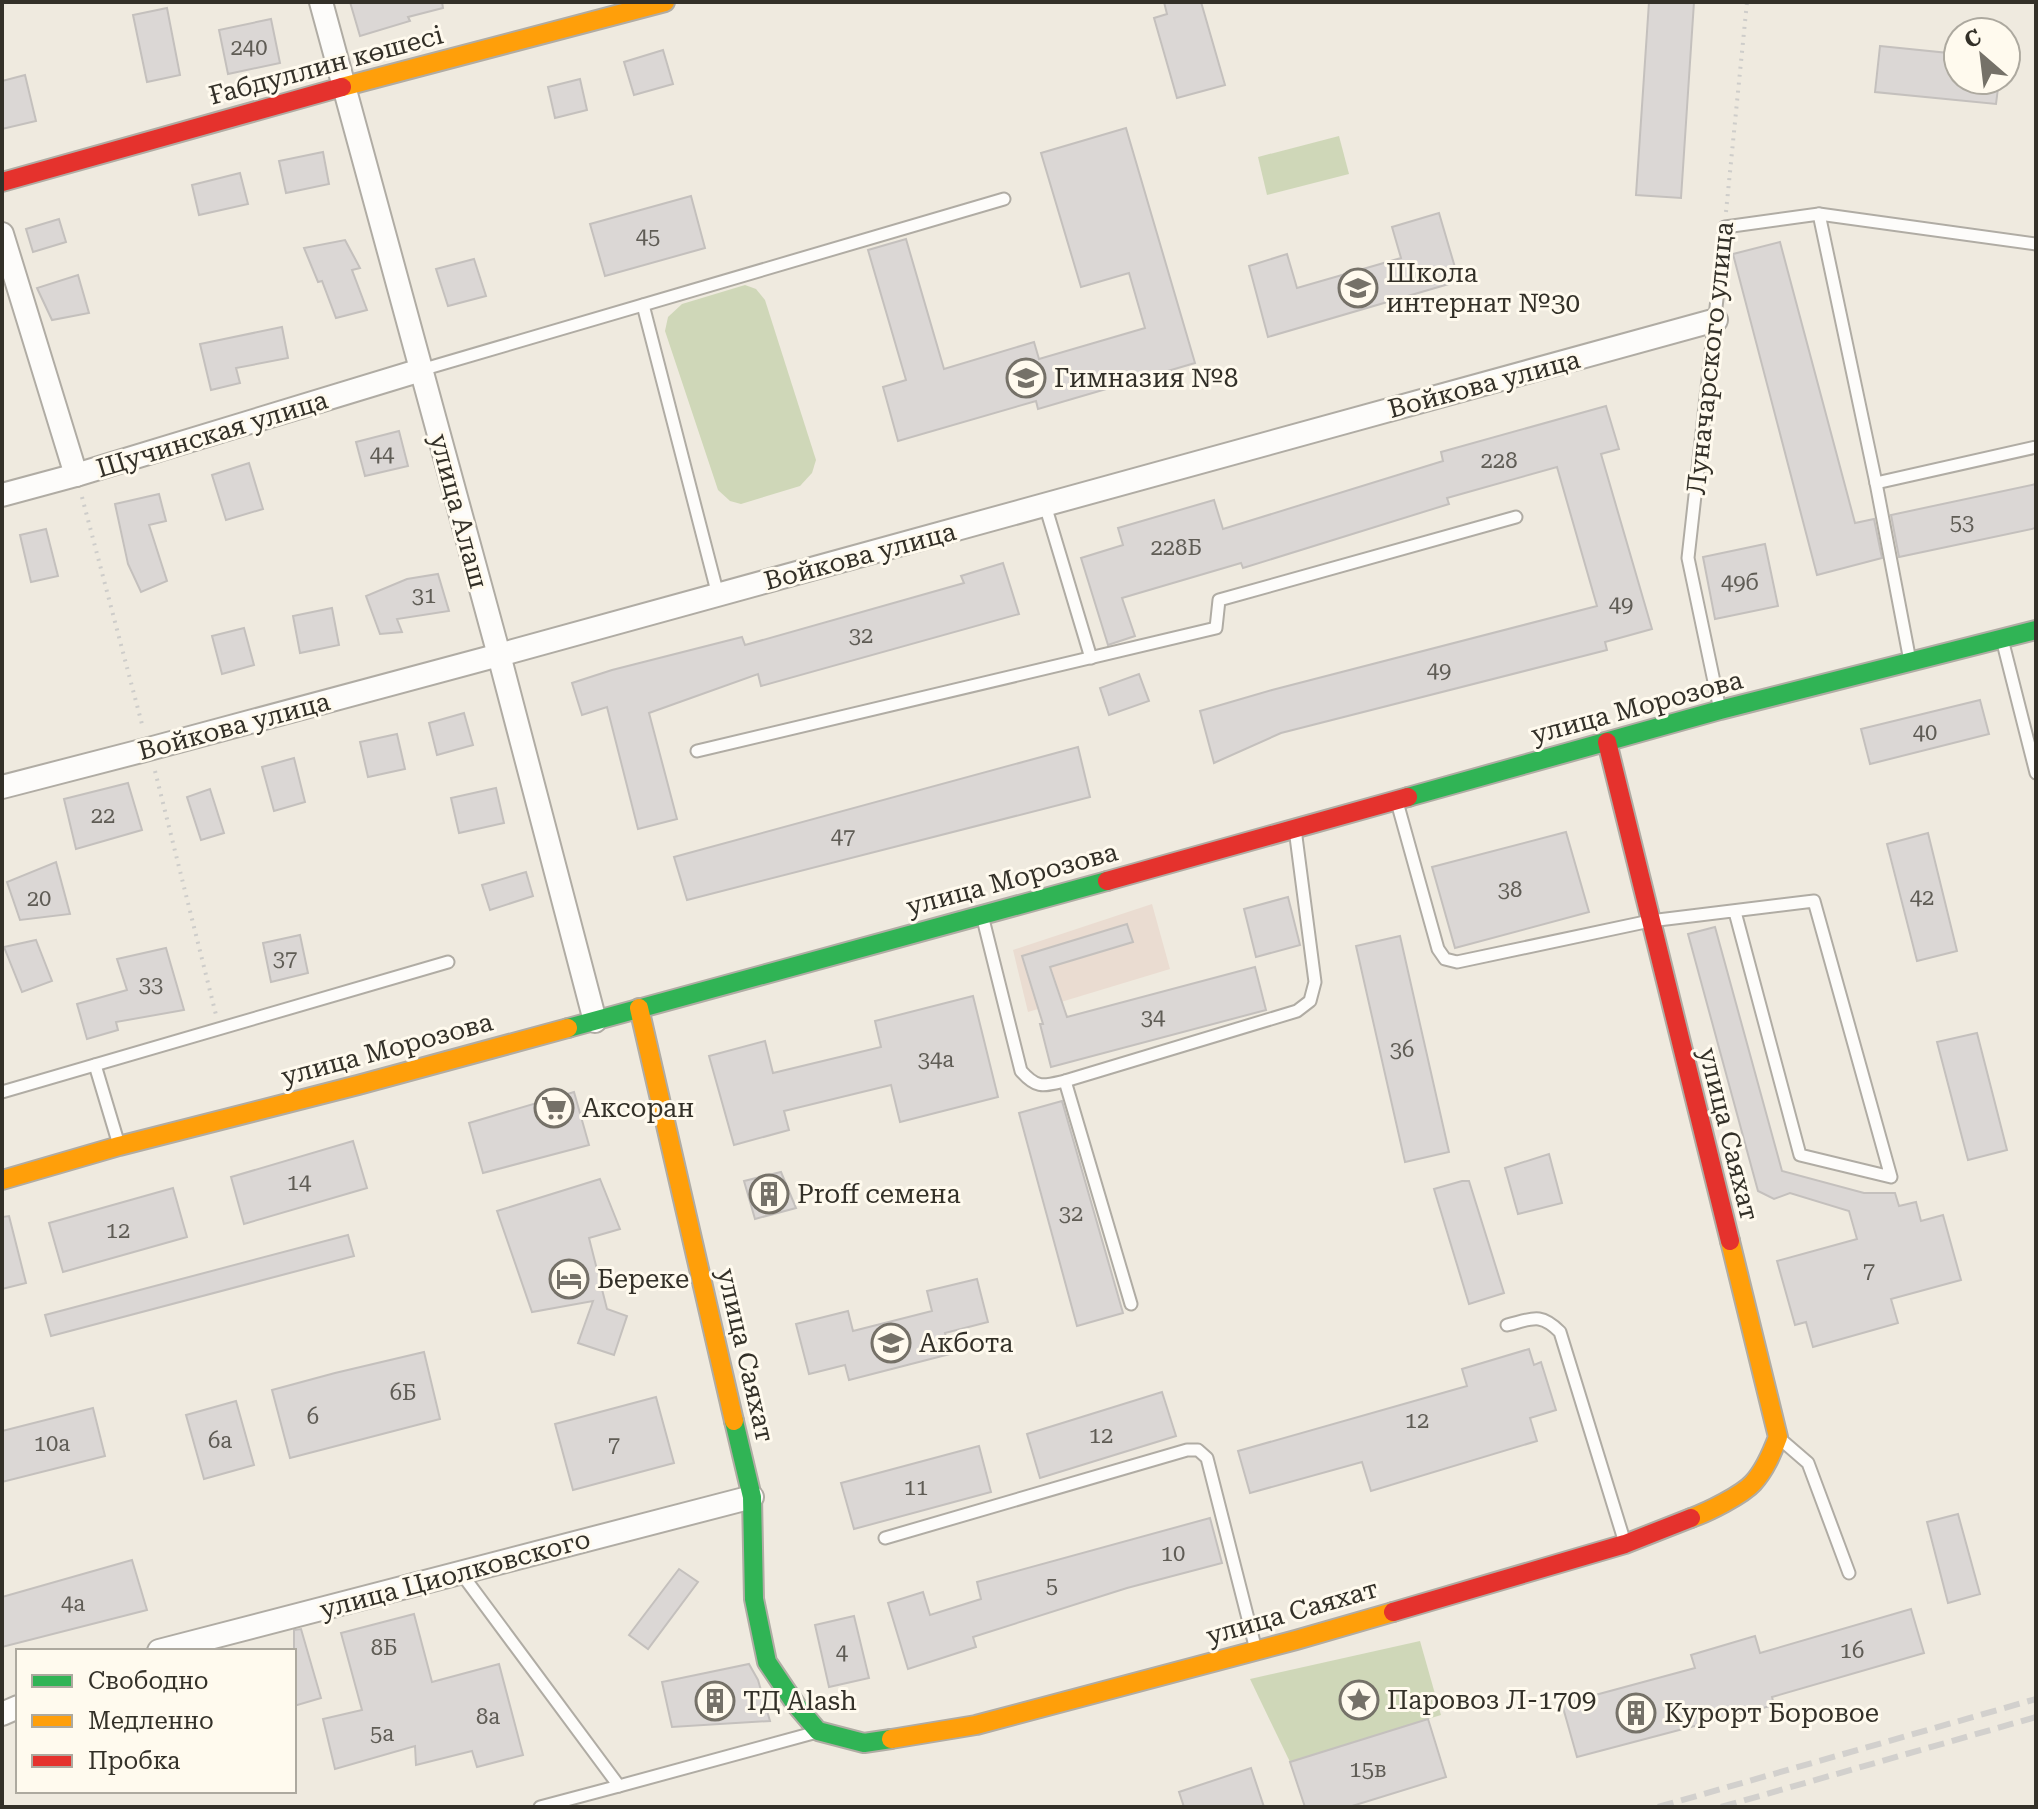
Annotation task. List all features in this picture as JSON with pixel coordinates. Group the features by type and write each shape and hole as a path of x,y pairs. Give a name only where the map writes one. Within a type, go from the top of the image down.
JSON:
{"street":[{"name":"улица Алаш","path":"321,2 595,1021"},
{"name":"Ғабдуллин көшесі","path":"2,182 342,87 665,2"},
{"path":"2,234 76,475"},
{"name":"Войкова улица","path":"2,787 499,655 1716,320"},
{"name":"Щучинская улица","path":"2,495 421,370"},
{"name":"улица Морозова","path":"2,1180 119,1146 595,1021 1720,710 2036,630"},
{"name":"улица Саяхат","path":"639,1008 752,1497 754,1599 767,1662 818,1731 864,1743 933,1733 976,1725 1256,1650 1625,1544 1708,1512 1752,1485 1769,1460 1778,1437 1607,742"},
{"name":"улица Циолковского","path":"167,1649 752,1497"}],"lane":[{"path":"421,370 1004,199"},
{"path":"1725,227 1819,214 2036,244"},
{"path":"1819,214 1911,662"},
{"name":"Луначарского улица","path":"1720,710 1688,558 1725,227"},
{"path":"643,305 718,595"},
{"path":"1876,483 2036,447"},
{"path":"1045,505 1091,658"},
{"path":"697,751 1216,628 1219,600 1516,517"},
{"path":"2002,638 2035,766"},
{"path":"1397,800 1438,949 1445,959 1457,962 1650,921 1814,901 1891,1177 1800,1155 1735,912"},
{"path":"982,915 1021,1071 1031,1082 1045,1085 1065,1081 1297,1011 1310,1001 1315,982 1294,829"},
{"path":"2,1092 448,962"},
{"path":"95,1065 119,1146"},
{"path":"1065,1081 1131,1304"},
{"path":"1507,1325 1537,1318 1549,1322 1560,1332 1625,1544"},
{"path":"1778,1437 1808,1463 1849,1573"},
{"path":"885,1538 1187,1450 1198,1450 1207,1458 1256,1650"},
{"path":"461,1572 619,1786"},
{"path":"540,1807 818,1731"}],"path":[{"name":"Луначарского улица","path":"1725,227 1747,2"}],"shaded area":[{"path":"1152,904 1170,969 1028,1012 1013,950"}],"green space":[{"path":"1339,136 1349,174 1267,195 1258,157"},
{"path":"745,285 756,289 765,300 816,460 812,473 800,486 741,504 730,501 718,490 665,331 668,317 682,304"},
{"path":"1420,1641 1441,1715 1290,1762 1250,1679"}],"building":[{"path":"350,2 442,2 443,8 408,17 410,21 360,36"},
{"path":"1164,2 1201,2 1225,85 1177,98 1154,18 1167,14"},
{"path":"1649,2 1694,2 1681,198 1636,195"},
{"path":"167,8 180,75 147,82 133,15"},
{"path":"271,19 280,63 228,74 219,30"},
{"path":"1880,46 1942,52 1942,96 1997,96 1996,104 1875,92"},
{"path":"663,50 673,84 634,95 624,62"},
{"path":"25,75 36,121 2,129 2,81"},
{"path":"580,79 587,110 555,118 548,87"},
{"path":"1126,128 1195,363 1038,409 1036,401 898,441 883,387 906,380 868,250 906,239 944,369 1034,342 1039,359 1145,328 1129,273 1081,287 1041,153"},
{"path":"323,152 329,184 286,193 279,161"},
{"path":"240,173 248,204 199,215 192,185"},
{"path":"691,196 705,248 605,276 590,224"},
{"path":"1439,213 1459,281 1268,337 1249,266 1287,254 1297,288 1401,258 1392,227"},
{"path":"59,219 66,242 33,252 26,229"},
{"path":"345,240 360,268 352,270 367,310 336,318 322,281 318,282 304,248"},
{"path":"1780,242 1855,523 1874,519 1882,558 1817,575 1733,254"},
{"path":"474,259 486,296 448,306 436,269"},
{"path":"78,275 89,313 52,320 37,288"},
{"path":"282,327 288,358 236,368 240,383 211,390 200,344"},
{"path":"1606,406 1619,449 1601,454 1652,629 1605,642 1607,650 1281,733 1214,763 1200,711 1597,606 1557,467 1447,498 1449,504 1243,568 1241,563 1122,598 1135,636 1108,645 1081,558 1123,545 1118,528 1214,500 1223,529 1443,461 1441,452"},
{"path":"399,431 408,466 365,476 356,442"},
{"path":"249,463 263,509 226,520 212,475"},
{"path":"2036,484 2036,528 1899,557 1891,515"},
{"path":"159,494 166,521 149,525 167,581 141,592 128,564 115,504"},
{"path":"46,529 58,576 31,582 20,535"},
{"path":"1765,544 1778,606 1715,619 1703,557"},
{"path":"1003,563 1019,614 761,686 758,674 649,713 677,819 638,829 607,707 582,715 572,683 742,637 745,645 964,583 961,576"},
{"path":"438,574 449,611 397,619 402,632 380,634 366,596 407,579"},
{"path":"332,608 339,645 300,653 293,616"},
{"path":"244,628 254,665 222,674 212,636"},
{"path":"1139,674 1149,701 1109,715 1100,688"},
{"path":"1980,700 1989,734 1870,764 1861,729"},
{"path":"464,713 473,745 437,755 429,723"},
{"path":"397,734 405,769 368,777 360,742"},
{"path":"1078,747 1090,797 687,900 674,857"},
{"path":"294,758 305,802 274,811 262,767"},
{"path":"128,783 142,830 76,849 64,799"},
{"path":"496,788 504,823 459,833 451,798"},
{"path":"210,789 224,833 201,840 187,797"},
{"path":"1566,832 1589,912 1455,948 1432,867"},
{"path":"1928,833 1957,951 1917,961 1887,844"},
{"path":"56,862 70,914 20,920 7,882"},
{"path":"526,872 533,896 490,910 482,885"},
{"path":"1288,897 1300,945 1256,957 1244,909"},
{"path":"1127,924 1133,942 1050,967 1067,1017 1255,967 1266,1010 1051,1067 1040,1024 1043,1024 1022,956"},
{"path":"1715,927 1782,1171 1864,1193 1895,1193 1899,1206 1916,1202 1921,1221 1943,1215 1961,1280 1891,1299 1898,1323 1813,1347 1806,1322 1795,1325 1777,1261 1857,1239 1849,1211 1790,1193 1774,1199 1758,1191 1688,934"},
{"path":"300,935 308,973 271,982 263,943"},
{"path":"1400,936 1449,1152 1405,1162 1356,946"},
{"path":"36,940 52,981 22,992 4,947"},
{"path":"166,948 184,1010 116,1022 118,1030 87,1039 77,1004 127,990 117,959"},
{"path":"973,996 998,1097 900,1122 891,1085 784,1111 789,1130 734,1145 709,1056 765,1041 773,1073 881,1047 875,1021"},
{"path":"1977,1033 2007,1150 1968,1160 1937,1042"},
{"path":"574,1092 589,1145 483,1173 469,1123"},
{"path":"1062,1101 1123,1313 1077,1326 1019,1113"},
{"path":"353,1141 367,1188 244,1224 231,1177"},
{"path":"1549,1154 1562,1203 1518,1214 1505,1168"},
{"name":"Proff семена","path":"781,1172 796,1208 755,1219 744,1181"},
{"path":"600,1179 620,1229 589,1238 607,1309 627,1316 614,1355 578,1343 593,1301 532,1312 497,1211"},
{"path":"1469,1181 1504,1293 1469,1304 1434,1189"},
{"path":"173,1188 187,1237 63,1272 49,1223"},
{"path":"9,1216 26,1283 2,1289 2,1217"},
{"path":"348,1235 354,1256 51,1336 45,1315"},
{"path":"977,1279 988,1322 945,1333 950,1354 849,1380 845,1365 809,1374 796,1324 848,1311 853,1331 932,1311 927,1291"},
{"path":"1529,1349 1534,1365 1541,1362 1556,1410 1530,1418 1537,1441 1371,1491 1362,1462 1250,1493 1238,1451 1467,1386 1462,1369"},
{"path":"424,1352 440,1419 290,1458 272,1390"},
{"path":"1162,1392 1176,1436 1040,1478 1027,1434"},
{"path":"656,1397 674,1463 573,1490 555,1424"},
{"path":"236,1401 254,1465 204,1479 186,1415"},
{"path":"93,1408 105,1456 2,1482 2,1431"},
{"path":"979,1446 991,1492 854,1529 841,1483"},
{"path":"1958,1514 1980,1594 1948,1603 1927,1522"},
{"path":"1210,1518 1222,1563 1127,1588 973,1637 976,1647 908,1669 888,1603 923,1592 930,1615 981,1599 977,1582"},
{"path":"132,1560 147,1610 2,1647 2,1597"},
{"path":"679,1569 698,1582 648,1649 629,1635"},
{"path":"1911,1609 1924,1653 1772,1697 1774,1705 1577,1757 1562,1704 1695,1668 1691,1655 1755,1636 1760,1653"},
{"path":"414,1614 432,1682 499,1664 523,1755 477,1767 472,1751 416,1765 415,1746 335,1769 323,1719 362,1710 341,1633"},
{"path":"854,1616 869,1678 829,1687 815,1625"},
{"path":"301,1629 321,1698 296,1705 296,1649 294,1630"},
{"name":"ТД Alash","path":"749,1664 758,1680 770,1721 672,1727 662,1682"},
{"path":"1428,1719 1446,1777 1349,1807 1305,1807 1290,1762"},
{"path":"1251,1768 1264,1807 1184,1807 1179,1792"}],"railway":[{"path":"1658,1807 2036,1699"},
{"path":"1721,1807 2036,1717"}],"traffic: fast":[{"path":"1408,797 1720,710 2036,630"},
{"path":"568,1028 1107,881"},
{"path":"734,1421 752,1497 754,1599 767,1662 818,1731 864,1743 891,1739"}],"traffic: slow":[{"path":"342,87 665,2"},
{"path":"639,1008 734,1421"},
{"path":"2,1180 119,1146 568,1028"},
{"path":"1691,1518 1724,1503 1753,1483 1765,1467 1778,1437 1730,1241"},
{"path":"891,1739 976,1725 1393,1612"}],"traffic: jam":[{"path":"2,182 342,87"},
{"path":"1607,742 1730,1241"},
{"path":"1107,881 1408,797"},
{"path":"1393,1612 1625,1544 1691,1518"}],"place":[{"name":"Школа интернат №30","path":"1358,288"},
{"name":"Гимназия №8","path":"1026,378"},
{"name":"Аксоран","path":"554,1108"},
{"name":"Proff семена","path":"769,1194"},
{"name":"Береке","path":"569,1279"},
{"name":"Акбота","path":"891,1343"},
{"name":"Паровоз Л-1709","path":"1359,1700"},
{"name":"ТД Alash","path":"715,1701"},
{"name":"Курорт Боровое","path":"1636,1713"}]}
